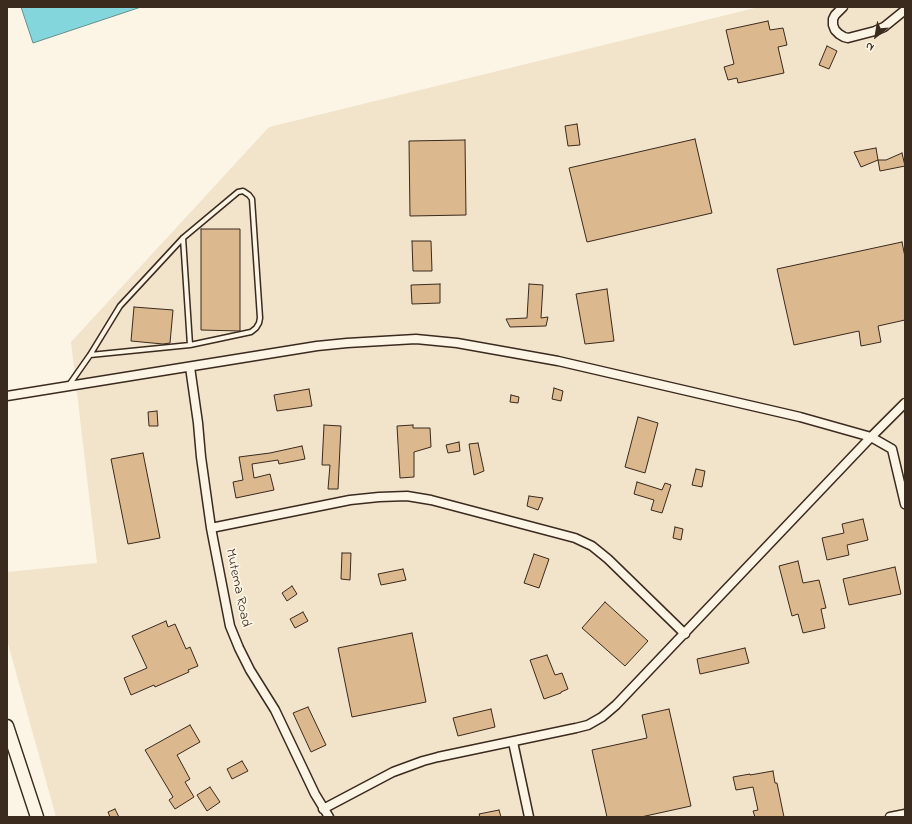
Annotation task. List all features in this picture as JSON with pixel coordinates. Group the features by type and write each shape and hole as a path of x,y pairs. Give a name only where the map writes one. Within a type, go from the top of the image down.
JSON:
{"main road":[{"path":"7,726 37,817"}],"street":[{"path":"843,7 835,15 833,24 835,30 839,34 848,38 884,27 905,10"},
{"path":"7,396 332,344 416,340 457,343 558,361 800,417 871,438 892,449 905,504"},
{"name":"Mutema Road","path":"190,367 211,528 230,626 250,670 275,710 315,794 329,817"},
{"path":"323,809 393,772 409,766 438,757 588,725 602,717 616,705 685,634 905,403"},
{"path":"211,528 350,500 379,496 407,496 431,500 575,538 592,546 608,558 685,634"},
{"path":"513,742 529,817"},
{"path":"890,817 905,814"}],"lane":[{"path":"69,386 90,356 120,306 183,238 238,192 243,191 249,195 252,199 260,318 256,328 251,332 190,345 90,356"},
{"path":"183,238 190,345"}],"shaded area":[{"path":"759,7 905,7 905,817 56,817 7,640 7,572 97,563 71,342 269,127"}],"water":[{"path":"21,7 141,7 33,43"}],"building":[{"path":"768,21 770,30 783,28 787,45 778,47 784,73 738,83 737,78 728,80 724,67 734,64 726,30"},
{"path":"827,46 837,51 829,69 819,65"},
{"path":"577,124 580,145 568,146 565,126"},
{"path":"695,139 712,213 587,242 569,168"},
{"path":"465,140 466,215 410,216 409,141"},
{"path":"876,148 878,160 861,167 854,152"},
{"path":"902,153 905,166 880,171 878,160 886,160"},
{"path":"201,229 240,229 240,331 201,330"},
{"path":"412,241 431,241 432,271 413,271"},
{"path":"902,242 905,257 905,320 878,326 881,342 861,346 859,331 794,345 777,269"},
{"path":"440,284 440,303 412,304 411,285"},
{"path":"529,284 543,285 541,318 548,317 546,326 510,327 506,319 527,318"},
{"path":"607,289 614,341 585,344 576,294"},
{"path":"134,307 173,310 170,343 163,344 131,341"},
{"path":"554,388 563,391 561,401 552,399"},
{"path":"309,389 312,406 277,411 274,395"},
{"path":"511,395 519,397 518,403 510,402"},
{"path":"157,411 158,426 149,426 148,412"},
{"path":"638,417 658,423 645,473 625,467"},
{"path":"324,425 341,426 338,489 328,489 330,465 322,465"},
{"path":"413,425 413,428 430,428 431,447 414,452 414,477 400,478 397,426"},
{"path":"459,442 460,451 448,453 446,445"},
{"path":"478,443 484,471 474,475 469,444"},
{"path":"302,446 305,459 279,464 278,460 252,464 254,478 270,474 274,490 236,498 233,482 243,480 239,457 270,453"},
{"path":"143,453 160,538 128,544 111,459"},
{"path":"696,469 705,471 702,487 692,485"},
{"path":"637,482 662,490 665,483 671,485 662,513 651,510 654,500 634,494"},
{"path":"529,496 543,498 538,510 527,506"},
{"path":"863,519 868,540 847,545 849,555 827,560 822,538 844,533 842,524"},
{"path":"675,527 683,529 681,540 673,538"},
{"path":"342,553 351,553 350,580 341,579"},
{"path":"534,554 549,559 539,588 524,583"},
{"path":"798,561 803,583 819,580 826,608 821,609 825,628 803,633 798,614 792,616 779,566"},
{"path":"895,567 901,594 849,605 843,579"},
{"path":"403,569 406,580 381,585 378,574"},
{"path":"292,586 297,594 287,601 282,593"},
{"path":"605,602 648,641 625,666 582,628"},
{"path":"303,612 308,621 295,628 290,619"},
{"path":"166,621 168,627 175,624 186,649 190,647 198,666 188,670 189,672 155,687 154,685 131,695 124,678 147,668 132,636"},
{"path":"412,633 426,702 352,717 338,648"},
{"path":"745,648 749,663 700,674 697,659"},
{"path":"547,655 555,675 562,673 568,689 544,699 530,660"},
{"path":"308,707 326,745 311,752 293,713"},
{"path":"491,709 495,727 458,736 453,718"},
{"path":"669,709 691,806 641,817 607,817 592,750 647,738 642,715"},
{"path":"190,725 200,742 177,755 190,779 185,782 194,797 175,809 169,800 173,797 145,750"},
{"path":"242,761 248,771 232,779 227,769"},
{"path":"773,771 784,817 755,817 753,811 758,810 753,787 736,790 733,777"},
{"path":"210,787 220,802 207,811 197,795"},
{"path":"115,809 119,817 110,817 108,812"},
{"path":"499,810 501,817 480,817 479,814"}]}
